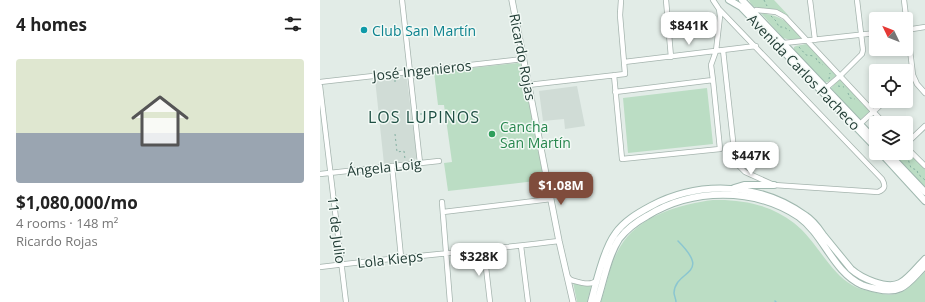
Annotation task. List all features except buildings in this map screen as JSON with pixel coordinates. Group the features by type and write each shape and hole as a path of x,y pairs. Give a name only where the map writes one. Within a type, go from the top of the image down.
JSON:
{"main road":[{"name":"Avenida Carlos Pacheco","path":"729,0 742,7 869,141"},
{"name":"Avenida Carlos Pacheco","path":"742,0 748,3 754,12 869,134"},
{"path":"887,160 925,201"},
{"path":"896,160 925,192"},
{"path":"733,189 744,185 774,185"},
{"path":"591,302 607,251 616,234 626,222 658,202 705,188 733,189 768,196 785,203 806,215 816,224 851,269 866,280 887,285 896,285 906,278 925,259"},
{"path":"597,302 606,270 615,247 629,229 644,218 667,205 706,196 734,195 758,199 783,208 798,217 810,227 838,264 850,277 866,286 885,291 897,290 905,285 925,266"}],"street":[{"path":"402,0 420,163"},
{"name":"Ricardo Rojas","path":"512,0 559,241 573,302"},
{"path":"528,84 625,74 620,0"},
{"path":"666,0 671,56"},
{"path":"714,0 720,9 882,179 885,183 883,190 878,192 774,185 745,172 737,164 735,159 723,50"},
{"path":"810,0 815,40"},
{"path":"826,88 862,54 863,50 857,0"},
{"path":"904,0 905,12"},
{"path":"614,75 622,159 720,149 711,66 716,51 720,9"},
{"path":"754,12 756,10 776,12 786,17 877,116"},
{"path":"913,29 925,27"},
{"path":"784,43 869,34"},
{"path":"624,62 756,46"},
{"name":"José Ingenieros","path":"320,82 523,59"},
{"path":"913,75 917,84 925,93"},
{"path":"615,92 713,80"},
{"name":"11 de Julio","path":"320,86 346,302"},
{"path":"860,124 877,108"},
{"path":"913,138 925,126"},
{"path":"913,153 925,166"},
{"name":"Ángela Loig","path":"320,174 439,161"},
{"path":"392,166 401,257"},
{"path":"443,212 551,199"},
{"path":"442,202 450,302"},
{"name":"Lola Kieps","path":"320,267 559,241"},
{"path":"521,246 528,302"},
{"path":"484,250 490,302"},
{"path":"568,276 571,280 590,284 594,283 598,278"}],"path":[{"path":"764,0 767,3 768,11 779,27 784,27 792,32"},
{"path":"796,42 801,51 806,55 816,56 817,61 826,67"},
{"path":"828,69 830,72 830,81 834,82 839,87 844,87 850,98 857,99"},
{"path":"394,134 397,152 404,151 405,158"},
{"path":"909,160 911,168 917,170 918,174 925,180"}],"shaded area":[{"path":"406,77 407,80 417,158 413,161 384,164 375,79"},
{"path":"577,86 585,126 565,129 564,119 543,121 539,91"}],"green space":[{"path":"749,0 774,0 789,16 777,11 757,8 751,4"},
{"path":"761,13 784,20 801,38 791,40 783,38"},
{"path":"806,44 835,73 836,76 828,82 824,82 794,50 794,47 796,46"},
{"name":"Cancha San Martín","path":"518,63 521,64 522,67 544,180 448,191 444,163 452,162 444,105 438,105 434,72"},
{"path":"840,79 870,111 860,120 831,88"},
{"path":"707,88 713,144 628,153 623,98"},
{"path":"913,156 925,168 925,189 898,160 913,160"},
{"path":"713,200 756,204 785,217 802,230 844,280 859,288 882,294 897,294 908,288 925,272 925,302 601,302 611,267 620,247 637,227 661,213 674,208"},
{"path":"573,282 591,286 587,302 577,302"}],"waterway":[{"path":"676,302 674,293 676,285 692,267 692,261 688,252 678,241"}],"place":[{"name":"Club San Martín","path":"364,30"},
{"name":"Cancha San Martín","path":"492,134"}],"district":[{"name":"LOS LUPINOS","path":"424,117"}]}
